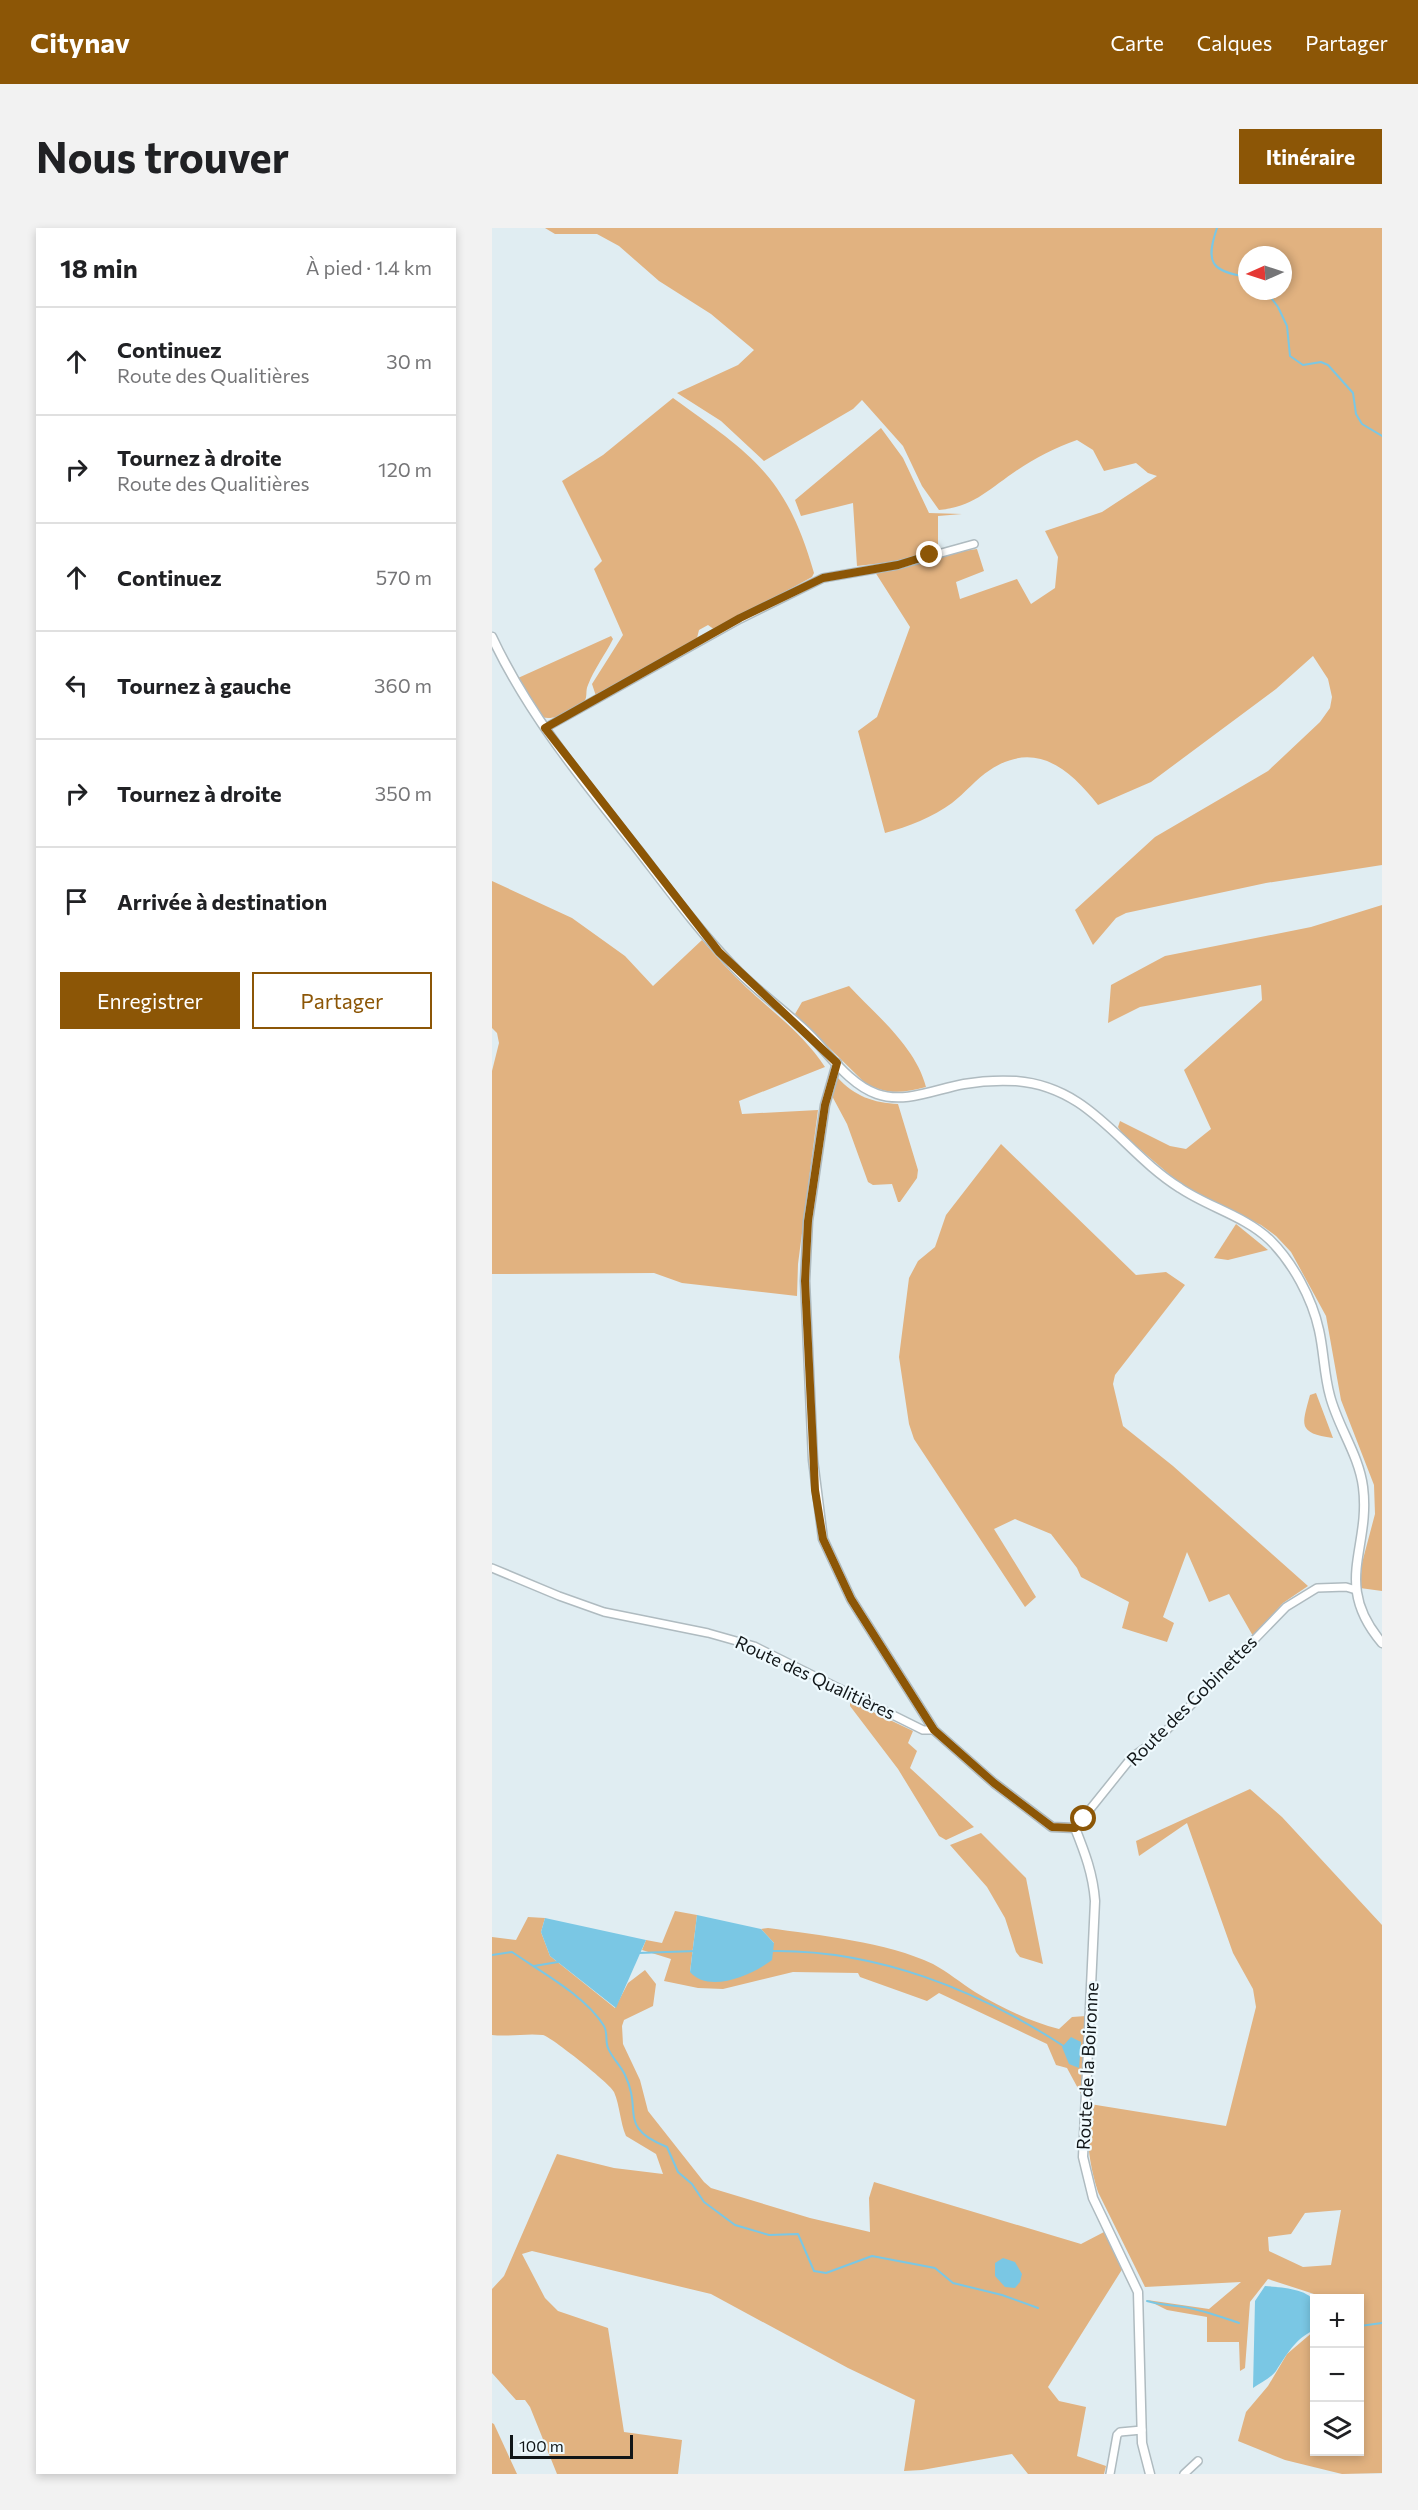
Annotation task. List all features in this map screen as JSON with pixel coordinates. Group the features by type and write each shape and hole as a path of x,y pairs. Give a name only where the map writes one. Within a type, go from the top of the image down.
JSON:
{"street":[{"path":"545,728 740,618 823,578 898,565 975,544"},
{"path":"492,637 515,685 545,728 719,952 860,1085 886,1097 910,1096 989,1081 1025,1082 1054,1089 1091,1110 1151,1167 1177,1186 1250,1225 1270,1240 1290,1265 1310,1302 1319,1331 1330,1396 1360,1473 1364,1508 1356,1558 1356,1590 1369,1626 1382,1642"},
{"path":"837,1063 828,1087 806,1250 805,1328 817,1509 827,1550 840,1579 934,1730"},
{"name":"Route des Qualitières","path":"492,1568 604,1612 741,1641 923,1730 934,1730 961,1755 1052,1827 1075,1828"},
{"name":"Route des Gobinettes","path":"1075,1828 1132,1757 1159,1738 1286,1607 1317,1588 1346,1587 1356,1590"},
{"name":"Route de la Boironne","path":"1075,1828 1093,1878 1095,1901 1082,2145 1084,2164 1093,2198 1138,2292 1142,2430 1150,2474"},
{"path":"1110,2474 1117,2435 1120,2432 1142,2430"},
{"path":"1184,2474 1198,2461"}],"shaded area":[{"path":"545,228 1382,228 1382,865 1266,883 1126,913 1116,918 1093,945 1075,910 1155,837 1268,771 1320,722 1330,708 1332,697 1328,679 1313,656 1276,689 1151,782 1098,805 1063,770 1050,762 1036,758 1022,758 1006,761 990,770 937,813 911,825 885,833 858,731 877,717 910,627 875,572 930,561 950,553 977,549 984,571 956,582 960,599 1017,579 1031,604 1055,588 1058,557 1045,531 1102,512 1157,476 1148,473 1136,463 1104,471 1093,450 1077,440 1036,459 970,502 939,510 922,486 903,446 862,400 853,409 764,461 721,421 677,393 738,365 754,350 711,314 659,281 619,246 597,234 555,234"},
{"path":"673,398 724,436 763,470 791,512 814,573 812,577 715,630 708,625 699,630 697,638 596,696 592,684 623,635 594,569 602,561 562,481 603,455"},
{"path":"881,428 903,458 929,513 962,514 938,516 938,548 900,561 857,566 853,503 801,516 795,500"},
{"path":"611,636 613,639 590,679 584,702 564,715 552,718 542,717 518,678"},
{"path":"492,881 572,918 625,956 653,986 702,940 747,988 817,1055 825,1067 739,1101 742,1114 818,1110 798,1264 797,1296 682,1283 654,1273 492,1274 492,1071 499,1043 497,1033 492,1028"},
{"path":"1382,905 1382,1591 1360,1588 1362,1563 1375,1514 1374,1485 1341,1400 1326,1316 1291,1252 1276,1236 1261,1225 1196,1194 1176,1180 1123,1135 1118,1127 1120,1121 1170,1146 1186,1149 1211,1129 1184,1070 1262,1000 1261,985 1140,1007 1108,1023 1111,985 1165,956 1311,927"},
{"path":"849,986 894,1032 914,1058 926,1087 895,1092 880,1090 865,1083 795,1014 802,1002"},
{"path":"838,1078 858,1094 881,1102 898,1104 918,1170 917,1178 900,1202 898,1202 892,1184 873,1185 868,1182 847,1124 832,1096"},
{"path":"1001,1144 1136,1275 1166,1272 1185,1285 1115,1375 1113,1384 1123,1426 1173,1466 1308,1586 1283,1603 1253,1636 1229,1594 1209,1602 1187,1552 1163,1617 1174,1623 1167,1642 1122,1628 1129,1602 1081,1577 1077,1568 1051,1534 1015,1519 994,1529 1036,1597 1025,1607 914,1439 909,1424 899,1357 909,1278 918,1261 935,1247 946,1215"},
{"path":"1236,1224 1268,1250 1228,1260 1214,1258"},
{"path":"1316,1393 1333,1438 1313,1433 1305,1426 1304,1420 1310,1395"},
{"path":"850,1701 913,1731 908,1743 917,1751 910,1768 974,1827 946,1840 939,1836 898,1769 850,1706"},
{"path":"1250,1789 1282,1817 1382,1925 1382,2473 1342,2474 1285,2460 1238,2441 1246,2412 1268,2386 1287,2354 1310,2334 1310,2456 1364,2456 1364,2294 1314,2294 1268,2279 1250,2302 1245,2368 1240,2371 1239,2342 1207,2342 1207,2317 1167,2310 1147,2300 1209,2309 1241,2282 1145,2287 1098,2192 1089,2149 1090,2104 1226,2126 1256,2007 1253,1989 1233,1953 1187,1823 1139,1856 1136,1841","holes":["1341,2210 1331,2265 1303,2267 1269,2251 1268,2237 1291,2234 1305,2213"]},
{"path":"981,1833 1026,1878 1043,1964 1020,1957 1016,1952 1005,1918 987,1887 950,1845"},
{"path":"675,1911 697,1915 690,1972 774,1943 761,1929 768,1928 852,1940 915,1956 939,1967 995,2003 1048,2026 1059,2029 1072,2017 1086,2016 1081,2094 1067,2068 1056,2065 1047,2044 939,1993 927,2001 860,1977 858,1973 793,1972 723,1989 698,1988 664,1981 671,1959 642,1950 646,1940 662,1943"},
{"path":"528,1917 545,1918 541,1932 550,1956 615,2008 628,1983 645,1970 656,1984 653,2006 624,2020 623,2044 640,2080 648,2111 711,2188 810,2218 870,2232 869,2198 874,2182 1081,2244 1104,2232 1123,2268 1048,2387 1059,2401 1086,2407 1077,2456 1106,2466 1104,2474 1028,2474 1012,2454 922,2470 904,2471 915,2400 848,2368 711,2294 532,2251 522,2254 545,2298 558,2311 608,2328 624,2432 682,2440 678,2474 557,2474 530,2407 525,2400 516,2400 492,2373 492,2289 504,2276 557,2154 614,2168 663,2174 656,2154 626,2136 614,2092 580,2061 543,2035 492,2035 492,1937 516,1940"},
{"path":"492,2423 494,2424 517,2474 492,2474"}],"water":[{"path":"697,1915 761,1929 774,1943 772,1960 764,1966 731,1980 708,1982 698,1978 690,1972"},
{"path":"545,1918 646,1940 616,2008 550,1956 541,1932"},
{"path":"1071,2037 1081,2042 1079,2068 1069,2064 1062,2047"},
{"path":"1003,2258 1015,2262 1022,2274 1015,2288 1005,2287 995,2276 995,2263"},
{"path":"1265,2286 1305,2293 1310,2297 1310,2332 1297,2342 1274,2374 1253,2388 1255,2301"}],"waterway":[{"path":"1217,228 1212,250 1214,263 1225,272 1238,276"},
{"path":"1273,300 1287,326 1290,356 1303,365 1321,362 1328,365 1353,393 1356,414 1362,424 1382,436"},
{"path":"638,1953 696,1951"},
{"path":"770,1951 810,1952 849,1957 887,1965 925,1977 997,2008 1065,2047"},
{"path":"492,1955 512,1952 562,1985 596,2015 604,2026 608,2048 630,2088 636,2125 642,2133 667,2147 678,2172 692,2184 704,2202 735,2225 769,2235 798,2234 814,2271 826,2273 872,2256 935,2268 953,2283 1002,2295 1038,2308"},
{"path":"534,1966 558,1962"},
{"path":"1147,2301 1198,2310 1239,2323"},
{"path":"1364,2325 1382,2323"}],"route":[{"path":"930,555 885,568 836,574 823,578 740,618 649,672 545,728 719,952 742,976 811,1035 837,1063 828,1087 825,1105 808,1221 805,1281 805,1328 815,1490 823,1539 851,1599 934,1730 994,1783 1052,1827 1075,1828 1084,1819"}]}
